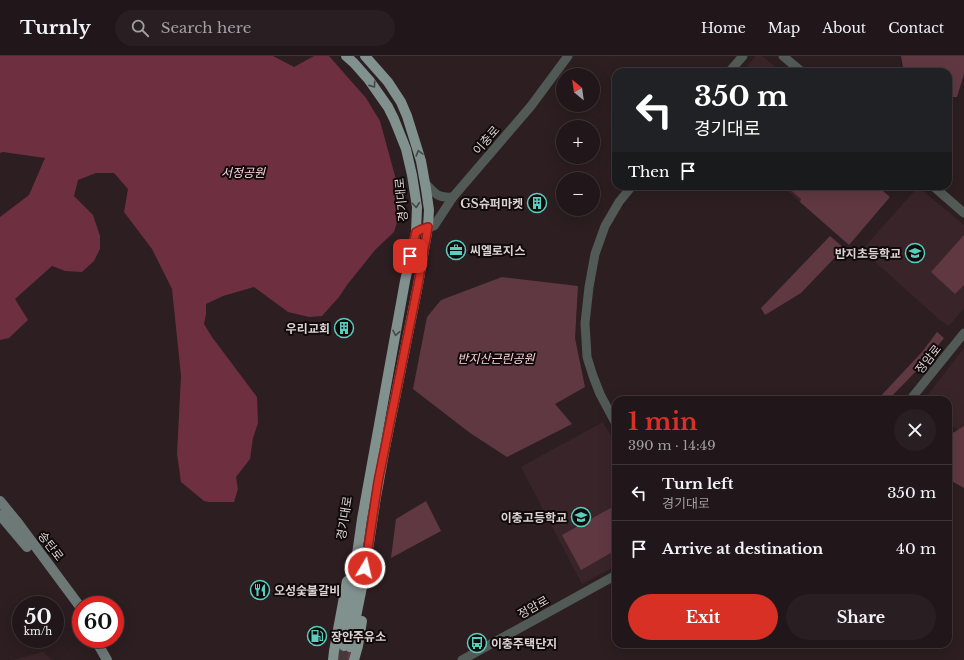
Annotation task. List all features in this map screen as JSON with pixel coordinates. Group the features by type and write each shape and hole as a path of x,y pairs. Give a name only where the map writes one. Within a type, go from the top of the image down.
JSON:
{"main road":[{"name":"경기대로","path":"333,660 350,565 359,502 368,469 379,453 405,281 416,232 417,207 406,149 394,119 388,107 369,80 346,56"},
{"name":"경기대로","path":"351,646 362,519 418,285 428,227 429,210 421,161 401,102 388,82 365,56"},
{"name":"경기대로","path":"351,646 386,474 379,453"},
{"name":"송탄로","path":"0,501 72,596"},
{"name":"송탄로","path":"0,515 72,604"},
{"path":"351,646 355,660"},
{"path":"100,648 106,660"},
{"path":"106,648 113,660"}],"street":[{"name":"이충로","path":"416,232 434,226 453,197 531,106 568,56"},
{"path":"732,68 743,56"},
{"path":"783,56 797,68"},
{"path":"425,183 438,196 453,197"},
{"path":"612,416 600,394 593,376 588,357 585,323 589,287 595,254 605,226 619,202 629,190"},
{"path":"938,190 964,213"},
{"name":"정암로","path":"913,396 964,333"},
{"name":"정암로","path":"462,660 612,577"}],"shaded area":[{"path":"756,56 762,56 776,68 746,68"},
{"path":"786,190 810,190 800,202"},
{"name":"반지초등학교","path":"915,190 922,190 964,225 964,308 949,326 941,321 862,250"},
{"path":"964,348 964,488 952,481 952,434 958,430 952,426 952,396 927,396"},
{"name":"이충고등학교","path":"603,422 612,438 612,568 582,584 521,467"},
{"path":"43,652 52,660 13,660"}],"green space":[{"name":"서정공원","path":"0,56 273,56 294,67 314,56 329,56 366,98 380,121 401,198 399,215 394,232 375,250 339,297 322,316 309,317 288,312 254,287 223,296 206,304 204,324 257,397 258,423 253,438 250,459 236,477 238,489 234,502 204,501 181,482 177,454 181,376 172,289 152,249 124,212 128,189 114,173 96,173 78,180 74,196 93,215 100,236 100,249 94,261 82,272 65,271 52,266 15,299 28,320 9,338 0,340 0,217 29,195 45,158 3,152 0,153"},
{"path":"901,56 964,56 964,74 957,97 952,97 952,68 903,67"},
{"path":"791,190 882,190 890,197 849,245 800,202 801,199"},
{"path":"964,235 964,285 955,294 931,272"},
{"path":"830,236 844,248 801,293 765,315 761,308"},
{"name":"반지산근린공원","path":"502,277 578,286 575,338 585,387 555,404 572,424 507,457 470,433 413,389 427,317 441,300"},
{"path":"937,332 944,338 926,361 892,396 881,396 922,352"},
{"path":"964,426 964,488 952,481 952,434"},
{"path":"426,501 441,531 391,558 396,519"},
{"path":"612,507 612,552 581,570 562,535"},
{"path":"337,644 354,648 351,660 337,660"}],"tunnel":[{"path":"342,660 344,646"}],"place":[{"name":"GS슈퍼마켓","path":"537,203"},
{"name":"씨엘로지스","path":"456,250"},
{"name":"반지초등학교","path":"915,253"},
{"name":"우리교회","path":"344,328"},
{"name":"이충고등학교","path":"581,517"},
{"name":"오성숯불갈비","path":"260,590"},
{"name":"장안주유소","path":"317,636"},
{"name":"이충주택단지","path":"477,643"}],"route":[{"path":"365,568 378,482 418,285 428,227 416,232 410,256"}]}
